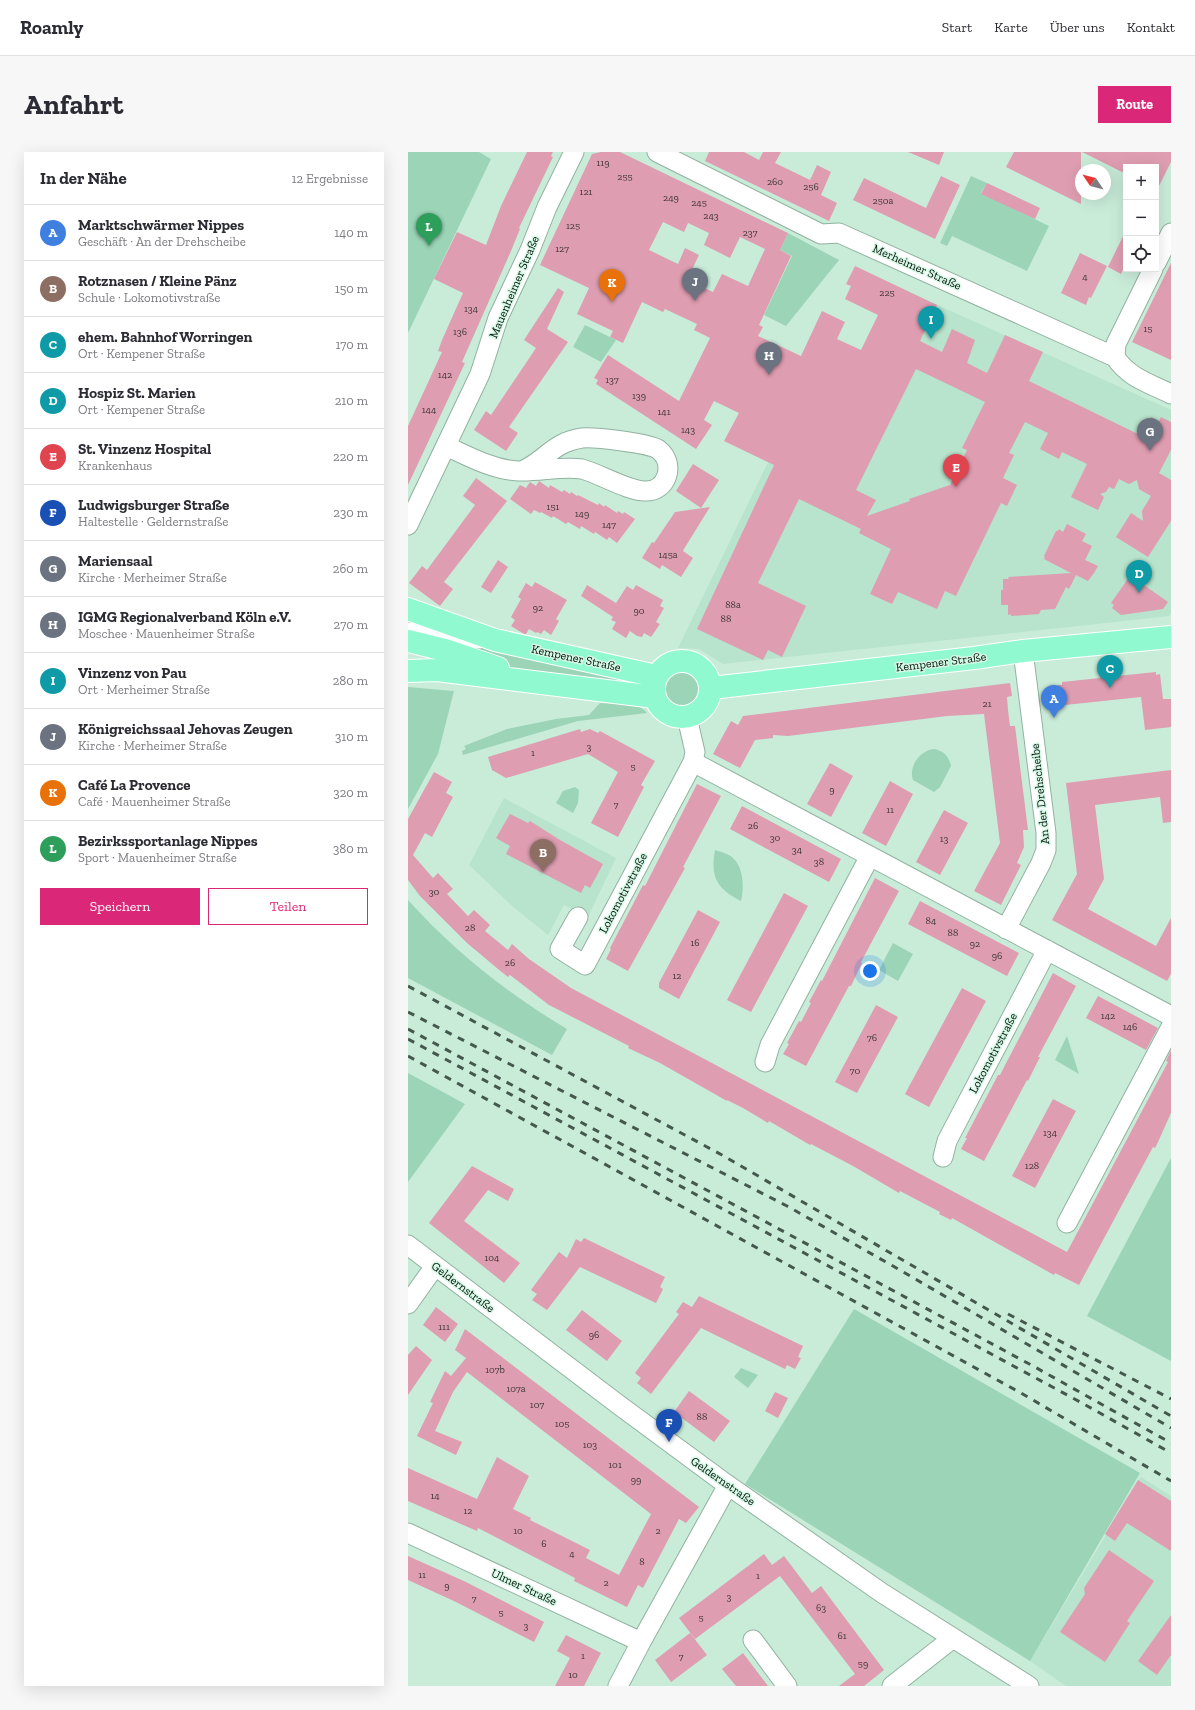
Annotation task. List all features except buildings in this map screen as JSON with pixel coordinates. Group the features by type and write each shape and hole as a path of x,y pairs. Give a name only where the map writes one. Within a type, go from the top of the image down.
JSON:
{"main road":[{"name":"Kempener Straße","path":"408,609 495,640 656,686"},
{"name":"Kempener Straße","path":"711,688 1023,651 1171,637"},
{"name":"Kempener Straße","path":"408,642 564,685"},
{"path":"684,660 694,662 704,669 710,679 711,688 708,701 701,710 687,717 669,714 660,708 656,686 663,667 673,661 684,660"},
{"name":"Kempener Straße","path":"408,671 437,670 564,685 656,686"}],"street":[{"name":"Mauenheimer Straße","path":"408,525 480,374 498,318 532,246 547,207 574,152"},
{"name":"Merheimer Straße","path":"657,152 821,234 840,232 1115,357 1123,368 1134,376 1171,394"},
{"path":"1159,257 1171,233"},
{"path":"1115,357 1116,344 1152,272"},
{"path":"446,446 492,466 522,471 574,468 582,469 644,491 656,489 668,474 669,468 666,458 656,448 591,438 574,440 556,446 533,466 522,471"},
{"name":"Kempener Straße","path":"408,632 495,640"},
{"name":"An der Drehscheibe","path":"1006,929 1041,863 1046,850 1046,833 1023,651"},
{"name":"Lokomotivstraße","path":"578,917 560,949 585,965 693,762 695,752 687,717"},
{"path":"693,762 1171,1016"},
{"path":"765,1062 770,1045 870,856"},
{"name":"Lokomotivstraße","path":"943,1157 947,1141 1047,950"},
{"path":"1067,1223 1171,1027"},
{"name":"Geldernstraße","path":"408,1245 728,1486 882,1593 1029,1686"},
{"path":"408,1304 435,1266"},
{"path":"618,1686 728,1486"},
{"name":"Ulmer Straße","path":"408,1533 641,1642"},
{"path":"892,1686 953,1638"},
{"path":"753,1640 787,1686"}],"shaded area":[{"path":"408,152 479,152 491,159 408,333"},
{"path":"971,176 987,183 981,193 1049,226 1027,271 952,236 947,246 940,243"},
{"path":"788,233 839,260 786,326 764,315 792,256 780,250"},
{"path":"902,289 1171,410 1171,613 1169,616 723,664 699,649 678,648 789,419 815,433"},
{"path":"585,325 616,340 601,362 573,347"},
{"path":"453,643 627,674 624,689 518,670 452,647"},
{"path":"682,670 696,676 702,690 696,704 682,710 668,704 662,690 668,676"},
{"path":"408,687 454,691 438,754 408,809"},
{"path":"600,703 632,704 643,709 647,713 578,721 463,755 462,751 466,749 464,746 507,729 556,719 589,715"},
{"path":"934,749 946,754 951,766 940,787 934,792 913,780 912,770 916,760 924,752"},
{"path":"575,787 579,790 578,803 573,813 556,803 563,791"},
{"path":"504,798 616,858 588,917 564,905 548,935 512,906 469,865"},
{"path":"715,850 725,853 737,862 743,884 741,901 726,892 717,881 714,868"},
{"path":"408,900 463,954 503,986 545,1016 567,1029 552,1055 408,978"},
{"path":"893,943 913,954 898,981 879,970"},
{"path":"1067,1036 1079,1074 1055,1060"},
{"path":"408,1073 465,1104 408,1182"},
{"path":"1171,1158 1171,1361 1087,1316"},
{"path":"854,1309 1140,1473 1030,1661 745,1484"},
{"path":"741,1368 758,1375 748,1388 734,1377"},
{"path":"1141,1477 1171,1496 1171,1686 1066,1686 1030,1661"}],"railway":[{"path":"408,986 722,1155 1171,1416"},
{"path":"408,1012 787,1206 1171,1428"},
{"path":"408,1029 1033,1366 1171,1443"},
{"path":"408,1039 1082,1403 1171,1453"},
{"path":"408,1056 1021,1393 1171,1481"},
{"path":"1008,1314 1171,1399"}],"place":[{"name":"Bezirkssportanlage Nippes","path":"429,246"},
{"name":"Königreichssaal Jehovas Zeugen","path":"695,301"},
{"name":"Café La Provence","path":"612,302"},
{"name":"Vinzenz von Pau","path":"931,339"},
{"name":"IGMG Regionalverband Köln e.V.","path":"769,375"},
{"name":"Mariensaal","path":"1150,451"},
{"name":"St. Vinzenz Hospital","path":"956,487"},
{"name":"Hospiz St. Marien","path":"1139,593"},
{"name":"ehem. Bahnhof Worringen","path":"1110,688"},
{"name":"Marktschwärmer Nippes","path":"1054,718"},
{"name":"Rotznasen / Kleine Pänz","path":"543,872"},
{"name":"Ludwigsburger Straße","path":"669,1442"}]}
